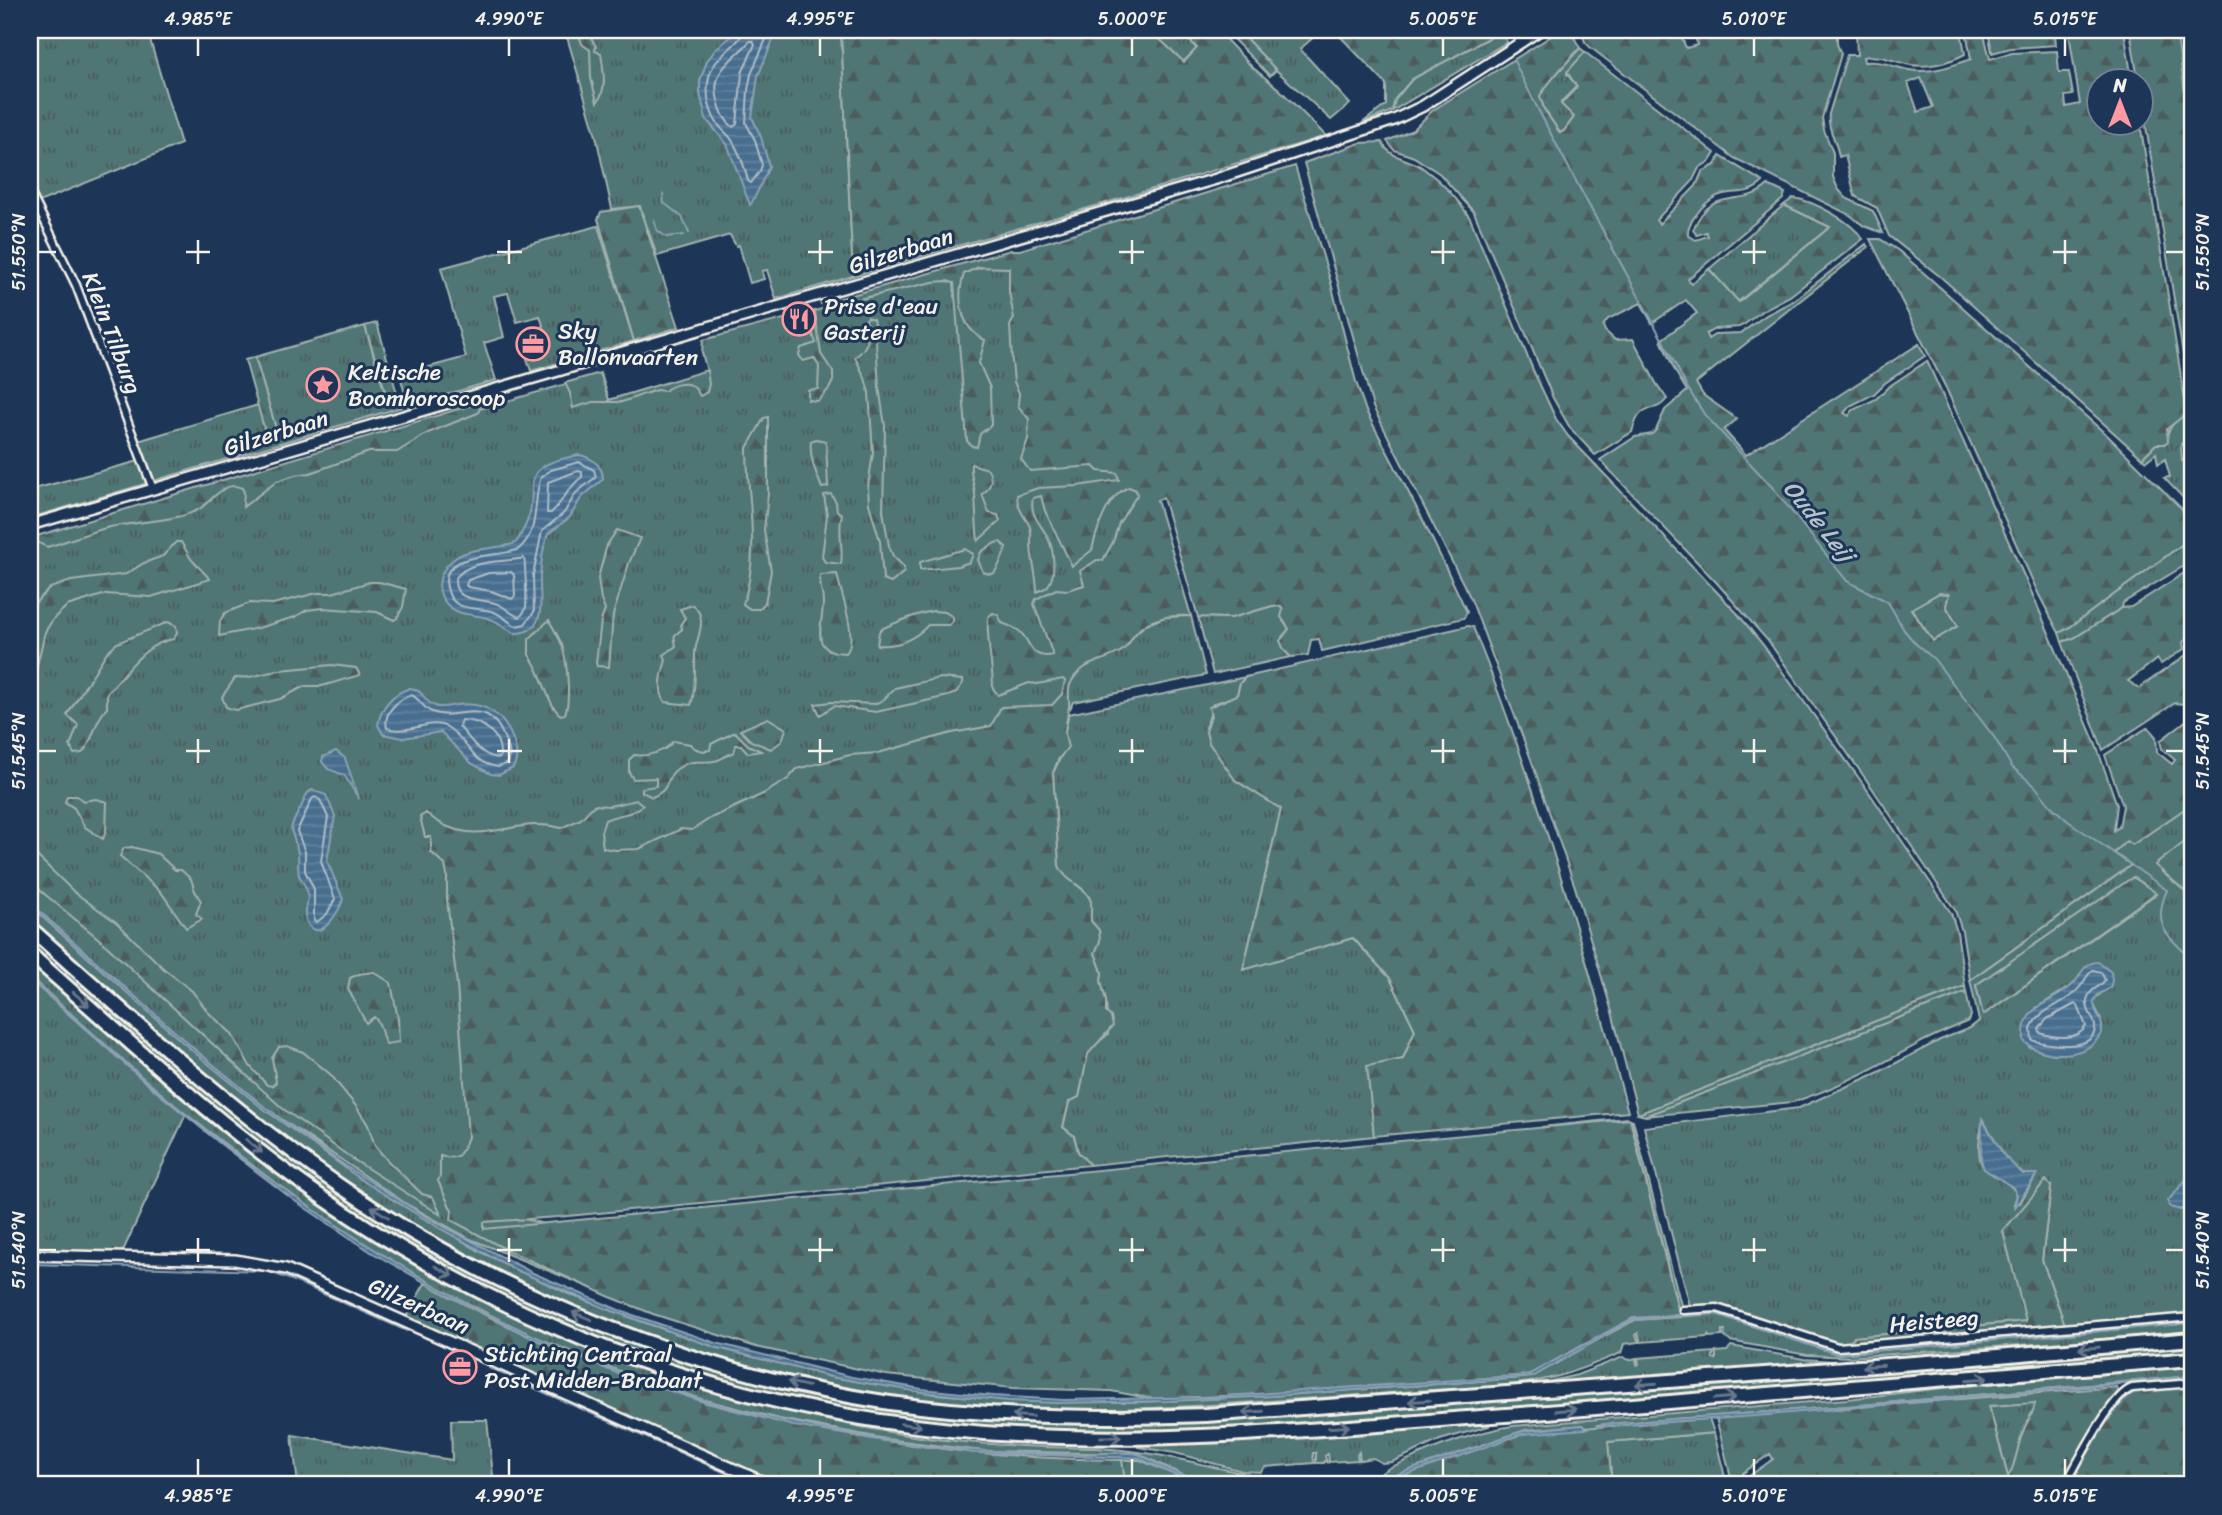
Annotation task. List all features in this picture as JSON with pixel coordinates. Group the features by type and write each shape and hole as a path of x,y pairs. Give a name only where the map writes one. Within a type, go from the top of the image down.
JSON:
{"highway":[{"path":"30,928 197,1076 286,1148 399,1224 488,1273 563,1309 708,1361 835,1393 890,1403 1022,1416 1150,1418 1914,1363 2192,1339"},
{"path":"30,954 186,1091 276,1163 389,1241 479,1291 556,1328 645,1363 758,1397 844,1415 926,1427 1019,1435 1170,1437 1632,1406 2192,1359"}],"street":[{"name":"Gilzerbaan","path":"30,525 1300,155 1330,140 1379,129 1423,106 1515,43 1540,30"},
{"name":"Klein Tilburg","path":"30,192 76,285 153,489"},
{"name":"Gilzerbaan","path":"30,1255 235,1260 286,1269 770,1485"},
{"name":"Heisteeg","path":"1683,1310 1717,1308 1838,1347 2192,1317"},
{"path":"2065,1485 2099,1426 2124,1392 2132,1388 2192,1383"}],"green space":[{"path":"30,30 147,30 181,144 39,202 30,185"},
{"path":"565,30 841,30 853,276 776,299 767,270 762,271 764,279 750,283 739,245 736,246 730,235 657,256 640,206 612,209 596,136"},
{"path":"577,30 586,30 596,46 595,51 601,53 604,85 597,102 591,78 590,50 582,44"},
{"path":"841,30 1155,30 1153,33 1184,62 1197,48 1180,30 1217,30 1252,67 1279,89 1326,136 853,276"},
{"path":"1155,30 1170,33 1180,30 1197,49 1183,62 1153,33"},
{"path":"1224,30 1238,30 1276,70 1270,76"},
{"path":"1238,30 1322,30 1300,49 1350,104 1331,120 1276,70"},
{"path":"1334,30 1502,31 1412,79 1395,99 1392,111 1362,123 1386,105 1386,84"},
{"path":"1561,30 1570,30 1580,48 1540,96 1544,109 1560,133 1574,117 1561,104 1577,87 1567,72 1585,52 1715,153 1656,220 1659,224 1696,186 1702,172 1715,165 1720,156 1763,182 1747,191 1715,197 1706,204 1689,227 1688,235 1696,240 1708,236 1706,232 1697,235 1693,230 1709,207 1718,202 1748,196 1768,185 1785,193 1783,199 1688,279 1691,284 1709,269 1739,302 1830,227 1784,205 1793,198 1831,213 1857,232 1863,239 1790,296 1739,327 1715,329 1706,334 1708,339 1716,334 1741,333 1766,315 1793,301 1866,244 1868,247 1696,383 1703,395 1737,419 1724,430 1746,455 1919,344 1925,356 1885,383 1874,394 1850,406 1844,413 1849,416 1853,410 1876,399 1888,387 1927,361 2034,598 2096,745 2117,805 2114,830 2119,827 2123,806 2105,755 2148,727 2156,737 2157,752 2172,764 2175,760 2162,749 2160,741 2192,716 2192,795 2185,800 2186,808 2132,845 2126,841 2114,853 2131,865 1970,980 1962,931 1955,910 1769,642 1600,460 1635,437 1652,434 1665,410 1687,391 1661,340 1697,313 1686,300 1652,323 1641,303 1608,319 1603,326 1605,331 1615,340 1633,339 1667,399 1657,407 1644,411 1632,432 1595,455 1570,428 1553,398 1474,212 1440,174 1414,157 1394,150 1387,141 1413,130 1433,110","holes":["1939,593 1949,594 1946,606 1958,626 1933,641 1911,609"]},
{"path":"1581,30 1679,30 1686,48 1697,45 1695,30 1837,30 1837,44 1841,54 1822,118 1833,153 1833,177 1846,198 1873,211 1883,233 1864,226 1850,215 1734,158 1590,47"},
{"path":"1843,30 1961,30 1965,54 1944,62 1913,65 1880,57 1863,57 1864,62 1903,69 1940,69 1971,59 1966,30 1983,30 1990,59 2012,53 2057,51 2059,72 2069,72 2073,95 2065,96 2066,107 2080,104 2069,33 2055,34 2056,45 2011,48 1992,53 1988,30 2124,30 2130,66 2086,66 2086,136 2142,136 2187,413 2167,429 2168,441 2156,444 2142,458 1942,278 1889,236 1877,208 1855,196 1845,155 1839,157 1829,114 1847,55 1857,55 1856,31","holes":["1921,78 1933,107 1918,112 1908,83"]},
{"path":"2130,30 2176,30 2192,140 2192,410 2148,136 2156,136 2156,66 2136,66"},
{"path":"1502,31 1507,42 1392,111 1395,100 1412,79"},
{"path":"1580,48 1585,52 1567,74 1577,86 1561,102 1574,117 1560,133 1544,109 1540,96 1546,85"},
{"path":"1382,142 1390,152 1418,165 1436,179 1455,197 1470,218 1533,370 1556,419 1568,436 1737,613 1764,646 1866,788 1951,913 1957,932 1965,986 1638,1114 1612,1012 1575,887 1532,762 1471,599 1373,407 1304,163 1360,143"},
{"path":"1295,166 1330,279 1366,411 1467,612 1464,618 1322,651 1319,639 1311,640 1308,655 1291,657 1280,641 1289,629 1281,617 1281,606 1272,606 1231,618 1198,617 1163,498 1157,500 1191,616 1169,617 1147,623 1123,650 1087,666 1074,677 1069,690 1065,731 1068,747 1058,760 1053,773 1059,866 1065,876 1083,890 1091,901 1091,921 1099,930 1100,941 1095,953 1102,972 1106,1012 1111,1017 1113,1026 1088,1054 1079,1097 1069,1102 1063,1127 1074,1136 1078,1152 1090,1165 484,1222 484,1229 1630,1119 1680,1317 1635,1320 1524,1378 1323,1392 1153,1399 1111,1391 1013,1388 886,1375 756,1347 653,1314 608,1296 507,1250 451,1220 452,1211 438,1181 440,1156 452,1158 459,1155 468,1137 457,985 445,865 431,852 431,837 425,837 420,817 426,813 444,825 478,833 543,825 561,828 581,819 594,805 609,806 637,800 643,805 635,811 605,820 601,832 603,848 639,849 681,829 692,830 711,818 763,794 788,779 797,769 850,755 878,753 952,733 991,726 1001,707 1052,705 1062,694 1065,681 1063,679 1029,683 998,695 993,688 988,617 993,613 998,615 1002,623 1022,634 1039,655 1053,655 1034,604 1036,599 1056,589 1068,590 1084,585 1080,571 1097,560 1103,560 1119,523 1137,495 1136,490 1129,487 1115,497 1100,523 1092,550 1072,566 1045,511 1041,496 1033,498 1034,515 1050,543 1054,563 1050,582 1047,587 1037,592 1031,529 1019,507 1017,495 1038,488 1119,480 1117,473 1098,471 1093,466 1030,471 1021,459 1028,439 1029,419 1018,406 1019,393 1014,382 1010,326 1014,318 1009,292 1009,268 978,267 964,274 960,293 965,320 977,335 985,340 979,363 990,388 991,425 980,434 977,447 967,441 954,283 933,282 833,305 820,304 1011,250 1020,250"},
{"path":"1784,205 1830,227 1738,302 1709,269"},
{"path":"639,206 679,327 634,341 598,219 601,212"},
{"path":"598,226 634,341 531,371 524,349 540,345 539,342 547,338 540,316 517,322 508,293 494,296 504,337 484,343 496,380 408,406 400,375 466,357 441,268"},
{"path":"1870,239 1880,239 1899,251 2108,436 2192,519 2192,537 2059,633 2039,595 1946,388"},
{"path":"1006,261 1061,429 1142,484 1088,665 1128,645 1145,625 1165,617 1191,616 1206,675 1073,702 1070,709 875,769 476,1207 585,1234 591,1288 470,1239 408,1205 265,1108 390,1198 483,1253 571,1295 715,1347 831,1377 935,1394 1034,1402 1136,1402 1271,1396 1532,1377 1633,1320 1716,1314 1837,1354 2192,1323 2192,1333 1849,1357 1807,1355 1730,1341 1724,1336 1725,1330 1722,1330 1722,1336 1641,1342 1638,1333 1636,1335 1639,1342 1624,1344 1621,1353 1564,1375 1538,1381 1486,1387 1138,1409 1007,1408 919,1400 832,1385 746,1365 661,1338 578,1307 498,1270 420,1228 346,1181 263,1121 184,1056 30,920 30,542 219,484 601,374 609,400 707,371 702,353 703,340"},
{"path":"815,312 821,354 833,372 829,389 818,401 808,400 808,390 818,389 819,366 814,358 803,361 799,355 801,348 816,343 806,315"},
{"path":"868,317 873,319 875,327 885,426 883,511 889,546 893,556 904,567 904,572 891,583 883,580 880,541 869,504 868,486 873,453 869,393 855,357 868,340"},
{"path":"377,323 398,397 388,400 365,326"},
{"path":"365,326 387,400 398,397 402,407 153,481 138,441 258,405 266,435 277,432 255,357"},
{"path":"255,357 277,432 266,435 245,360"},
{"path":"707,370 707,392 700,396 693,386 682,384 622,402 593,402 573,408 565,383 600,373 609,400"},
{"path":"482,402 478,413 428,433 397,452 369,452 310,473 277,481 243,507 242,488 230,486 201,508 182,516 110,527 47,547 37,542 30,544 30,538"},
{"path":"2192,410 2192,435 2181,444 2182,461 2192,457 2192,507 2164,478 2170,477 2165,459 2158,464 2156,453 2146,461 2142,458 2156,444 2164,444 2174,423"},
{"path":"768,417 768,494 764,530 771,571 765,603 759,609 750,609 743,604 752,546 747,448 764,418"},
{"path":"811,441 826,441 828,487 822,488 811,453"},
{"path":"139,461 148,483 30,518 30,509 36,509 37,493 30,495 30,490"},
{"path":"971,464 988,469 990,483 982,494 989,513 998,515 1000,521 978,541 975,494"},
{"path":"831,494 837,511 842,514 841,564 825,562 822,557 827,515 824,495"},
{"path":"617,530 640,538 629,563 613,615 609,667 597,666 601,621 605,610 598,578 607,545"},
{"path":"2192,537 2192,561 2123,603 2122,608 2074,638 2062,642 2059,633"},
{"path":"176,542 181,542 191,559 210,579 151,597 106,594 67,606 54,618 45,632 36,670 30,671 30,608 50,588 71,581 126,574 163,556"},
{"path":"1000,542 1006,547 997,568 993,574 983,572 978,560 981,552"},
{"path":"965,549 973,554 970,562 920,570 920,562"},
{"path":"2192,568 2192,636 2183,642 2184,649 2161,664 2157,659 2128,681 2139,688 2192,651 2192,714 2184,704 2175,703 2103,750 2062,642 2074,638 2122,608 2131,607"},
{"path":"837,574 850,627 846,653 826,648 820,637 823,603 820,575"},
{"path":"370,582 406,589 403,607 397,618 394,620 377,612 323,608 307,610 295,617 258,628 219,636 220,621 225,613 250,603 273,604 317,593 332,593"},
{"path":"1939,593 1949,594 1946,606 1958,626 1933,641 1911,608"},
{"path":"693,605 699,613 701,624 695,650 691,705 665,702 661,687 666,660 664,655 676,646 675,635 682,629 681,624 685,618 680,609"},
{"path":"1272,606 1283,607 1283,621 1289,629 1282,637 1284,650 1291,657 1213,674 1198,617 1231,618"},
{"path":"933,611 945,612 953,617 953,621 949,625 928,625 911,638 898,643 877,645 881,629"},
{"path":"549,620 562,645 567,670 567,707 565,714 561,715 552,705 529,655 529,639"},
{"path":"168,622 176,626 174,639 153,646 144,653 107,693 107,708 102,713 86,748 82,753 74,754 70,746 78,725 67,715 107,652 117,643"},
{"path":"1473,627 1496,686 1538,806 1628,1112 1374,1136 1367,1066 1403,1059 1415,1030 1390,978 1353,938 1243,970 1281,809 1235,780 1209,743 1206,732 1211,715 1209,707 1237,695 1240,683 1246,677"},
{"path":"332,665 356,668 360,675 322,686 305,686 280,699 236,710 226,707 222,697 235,678"},
{"path":"1246,677 1240,683 1237,695 1213,704 1206,728 1235,780 1281,809 1243,969 1353,938 1390,978 1415,1030 1403,1059 1368,1067 1374,1136 1090,1165 1078,1152 1074,1136 1063,1127 1069,1102 1079,1096 1087,1055 1108,1034 1102,972 1095,953 1099,939 1090,919 1091,902 1087,894 1062,872 1059,866 1053,773 1067,744 1064,736 1068,714"},
{"path":"940,678 963,680 963,683 956,693 948,696 876,712 834,706 820,715 815,704 875,704 895,688"},
{"path":"768,718 786,729 782,741 771,749 751,741 740,730"},
{"path":"735,732 748,745 761,751 748,753 741,745 736,745 734,752 720,759 688,763 673,772 666,787 652,797 642,792 642,788 656,786 656,778 633,779 629,772 629,760 634,755 656,753 673,741 690,744 699,750 710,750 711,744"},
{"path":"2192,795 2192,822 2188,825 2192,837 2162,872 2192,897 2192,1173 2168,1201 2180,1210 2192,1207 2192,1227 2185,1231 2192,1235 2192,1314 2065,1325 2042,1260 2051,1187 2003,1231 2027,1321 1855,1337 1848,1344 1837,1345 1715,1306 1690,1306 1644,1127 1799,1108 1970,1028 1979,1021 1970,980 2130,866 2114,853 2126,841 2185,808 2185,800","holes":["2133,878 2156,894 1983,1015 1976,985","2074,984 2103,992 2094,999 2101,1019 2053,1053 2029,1047 2036,1008","1983,1120 2005,1157 2023,1174 2037,1174 2020,1203 2014,1204 2017,1195 2011,1186 1983,1166 1979,1146"]},
{"path":"67,796 77,796 83,801 96,799 107,802 106,831 103,839 85,827 74,808 65,802"},
{"path":"2192,822 2192,897 2155,865 2191,837 2187,828"},
{"path":"132,847 158,854 175,870 181,870 191,879 201,901 196,914 202,919 186,928 161,892 120,856 124,848"},
{"path":"30,849 74,892 116,922 163,968 192,991 209,1013 231,1033 250,1066 267,1085 272,1086 276,1082 272,1058 279,1047 287,1046 303,1052 330,1074 368,1125 375,1146 422,1194 433,1197 441,1215 354,1160 282,1108 99,939 30,882"},
{"path":"2133,877 2156,893 1983,1015 1976,985"},
{"path":"30,935 164,1054 268,1139 330,1184 411,1235 523,1295 582,1322 705,1365 832,1397 961,1416 1026,1421 1150,1423 1337,1413 1607,1393 2192,1344 2192,1355 1699,1396 1217,1431 1027,1431 958,1426 820,1405 686,1370 620,1347 493,1292 429,1258 308,1179 194,1091 30,949"},
{"path":"30,964 189,1104 288,1182 428,1271 501,1309 577,1342 654,1372 733,1397 813,1417 952,1441 1140,1452 1263,1478 1253,1483 1204,1485 1139,1454 982,1451 886,1439 780,1419 701,1399 627,1374 535,1337 451,1296 376,1252 292,1196 186,1114 122,1253 30,1251"},
{"path":"374,972 391,983 399,1042 386,1044 377,1020 374,1017 366,1023 348,989 350,978"},
{"path":"1965,986 1966,992 1645,1116 1638,1114"},
{"path":"1966,992 1971,1016 1968,1021 1826,1090 1793,1102 1645,1116"},
{"path":"1627,1118 1633,1120 1682,1309 1714,1310 1831,1347 2192,1320 1836,1351 1717,1312 1680,1315 1631,1121 1541,1129"},
{"path":"2046,1180 2051,1187 2042,1260 2065,1325 1848,1344 1854,1337 2026,1321 2003,1231"},
{"path":"425,1283 506,1325 590,1361 675,1392 762,1416 851,1435 941,1449 1031,1457 1122,1460 1125,1485 783,1485 406,1317"},
{"path":"1731,1346 1804,1359 1848,1362 1530,1386 1577,1375 1623,1357 1629,1360 1636,1358 1637,1365 1638,1358 1714,1352 1713,1358 1716,1359 1716,1352 1727,1351"},
{"path":"2192,1366 2192,1376 1606,1424 1586,1429 1583,1425 1525,1430 1367,1485 1358,1485 1359,1476 1370,1475 1372,1482 1372,1475 1380,1475 1430,1450 1470,1436 1512,1426 1847,1399"},
{"path":"2192,1386 2192,1485 2070,1485 2110,1418 2129,1396 2137,1391"},
{"path":"2117,1387 2118,1392 2103,1412 2062,1485 1744,1485 1745,1479 1773,1459 1770,1454 1743,1473 1739,1485 1733,1485 1716,1418","holes":["2035,1403 2022,1435 2008,1477 1989,1406"]},
{"path":"2022,1403 2036,1405 2023,1431 2008,1477 1989,1406"},
{"path":"1709,1418 1714,1433 1608,1442 1612,1485 1377,1485 1470,1452 1470,1449 1531,1432"},
{"path":"451,1420 487,1420 494,1485 298,1485 292,1435 452,1460"},
{"path":"1489,1424 1440,1440 1392,1462 1382,1463 1373,1458 1360,1460 1359,1452 1358,1460 1329,1462 1328,1454 1325,1456 1327,1462 1316,1463 1316,1453 1313,1453 1314,1463 1265,1467 1261,1472 1242,1471 1175,1453 1138,1447 1139,1444 1240,1441"},
{"path":"1714,1433 1727,1485 1612,1485 1608,1442"},
{"path":"1122,1460 1140,1460 1198,1485 1125,1485"},
{"path":"1357,1476 1356,1485 1339,1485 1339,1477"}],"water":[{"path":"739,30 777,30 758,76 752,117 769,166 750,205 727,144 706,119 700,93 700,81 707,61 716,49"},
{"path":"579,455 596,462 603,479 581,498 570,517 548,534 541,566 540,613 533,627 515,633 491,619 451,608 440,592 439,584 445,568 451,561 468,552 515,543 529,516 536,474 543,466"},
{"path":"410,688 438,707 475,705 497,715 508,729 515,745 517,757 513,768 499,775 491,774 471,763 441,732 403,738 383,734 378,725 385,707 393,697"},
{"path":"336,751 345,758 359,799 344,775 328,769 322,762 323,757"},
{"path":"312,790 326,795 335,816 327,861 343,899 330,922 320,930 310,927 306,920 308,895 299,875 298,853 291,830 306,795"},
{"path":"30,903 192,1047 260,1103 333,1158 431,1220 533,1273 621,1311 716,1343 852,1377 922,1389 1064,1400 1211,1397 1528,1375 1633,1318 1717,1312 1836,1351 2192,1320 2192,1323 1837,1354 1716,1314 1692,1315 1633,1320 1532,1377 1170,1401 1008,1401 914,1391 831,1377 715,1347 607,1309 516,1270 441,1229 363,1181 261,1107 189,1048 30,906"},
{"path":"2098,962 2111,972 2112,981 2110,988 2095,999 2094,1006 2102,1029 2096,1042 2077,1052 2053,1054 2032,1047 2024,1041 2024,1029 2032,1013 2063,993 2088,965"},
{"path":"30,977 175,1105 289,1193 424,1279 567,1351 642,1380 718,1404 796,1423 938,1447 1048,1454 1138,1454 1204,1485 1196,1485 1139,1458 974,1453 885,1441 794,1426 707,1403 619,1374 534,1339 371,1252 295,1201 152,1088 30,980"},
{"path":"1982,1119 2005,1157 2023,1174 2037,1174 2014,1209 2017,1195 2014,1188 1984,1169 1981,1160"},
{"path":"2192,1173 2192,1207 2172,1208 2168,1201"},
{"path":"2192,1376 1755,1416 1596,1427 1606,1424"},
{"path":"1583,1425 1586,1429 1522,1434 1388,1481 1367,1485 1523,1431"}],"waterway":[{"name":"Oude Leij","path":"1499,30 1506,41"},
{"name":"Oude Leij","path":"1514,61 1577,184 1704,414 1773,488 1847,581 1888,602 1904,630 1934,659 1994,737 2012,767 2035,786 2068,821 2167,890 2161,913 2164,929 2192,959"},
{"path":"663,194 664,203 682,217 689,233"},
{"path":"654,220 657,230 666,237 684,235"},
{"path":"30,1264 266,1271 407,1331"},
{"path":"489,1368 753,1485"}],"place":[{"name":"Prise d'eau Gasterij","path":"799,319"},
{"name":"Sky Ballonvaarten","path":"533,344"},
{"name":"Keltische Boomhoroscoop","path":"323,385"},
{"name":"Stichting Centraal Post Midden-Brabant","path":"460,1367"}]}
